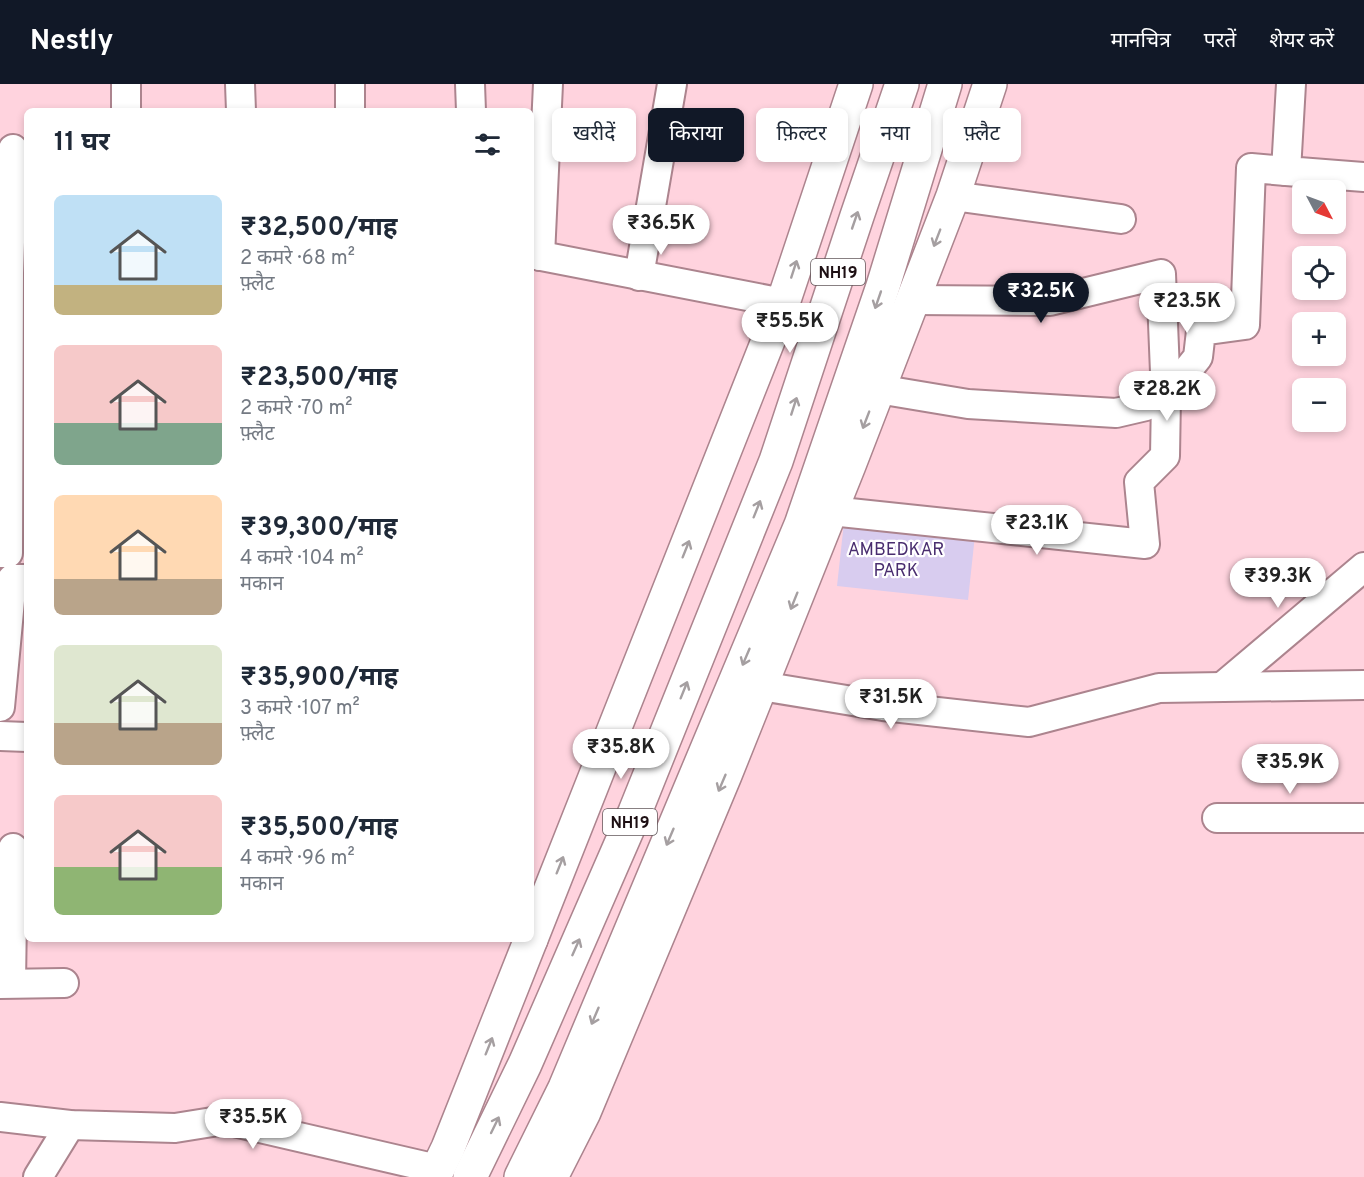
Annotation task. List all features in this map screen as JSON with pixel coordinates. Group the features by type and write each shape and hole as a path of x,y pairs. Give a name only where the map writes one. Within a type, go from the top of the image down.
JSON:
{"main road":[{"path":"534,931 783,303 856,84"},
{"name":"NH19","path":"470,1177 525,1064 635,812 776,461 856,216 903,84"},
{"name":"NH19","path":"521,1177 565,1089 801,525 883,286 945,84"},
{"path":"551,1177 584,1112 761,686 953,196 990,84"},
{"path":"436,1173 530,942"}],"street":[{"path":"126,84 126,108"},
{"path":"240,84 241,108"},
{"path":"350,84 350,108"},
{"path":"470,84 471,108"},
{"path":"548,84 536,255 783,303"},
{"path":"639,276 672,84"},
{"path":"1286,171 1291,84"},
{"path":"0,554 8,554 4,473 13,149"},
{"path":"878,389 968,404 1116,413 1146,406 1166,397 1197,357 1201,331 1245,325 1251,168 1364,177"},
{"path":"953,196 1121,219"},
{"path":"831,511 1145,544 1139,482 1165,456 1166,397 1161,274 1050,301 913,300"},
{"path":"1222,687 1364,567"},
{"path":"0,707 5,615 12,579 24,579"},
{"path":"761,686 883,706 1029,722 1159,688 1364,685"},
{"path":"0,736 24,737"},
{"path":"1217,818 1364,818"},
{"path":"13,848 6,884 5,983 64,983"},
{"path":"0,1117 70,1125 175,1128 225,1120 436,1173"},
{"path":"38,1177 70,1125"}],"green space":[{"name":"AMBEDKAR PARK","path":"844,522 975,535 968,600 837,586"}]}
